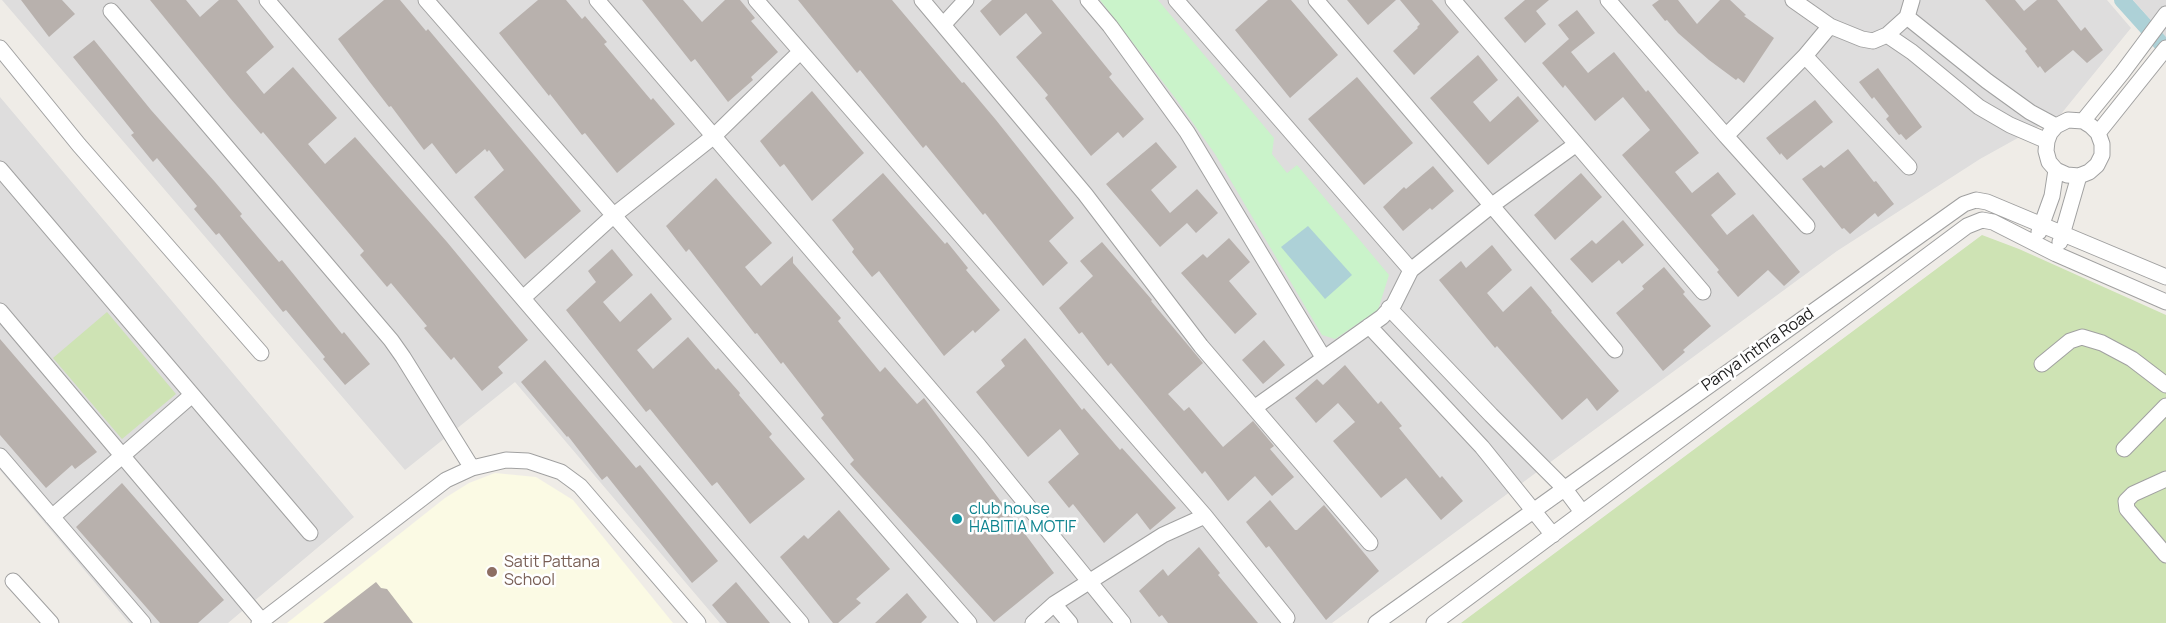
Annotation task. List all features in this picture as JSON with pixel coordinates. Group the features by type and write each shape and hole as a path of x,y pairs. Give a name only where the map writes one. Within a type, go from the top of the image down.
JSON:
{"street":[{"path":"267,0 801,623"},
{"path":"426,0 969,623"},
{"path":"597,0 979,446 1123,623"},
{"path":"756,0 1205,516 1287,618"},
{"path":"922,0 1085,194 1201,346 1370,543"},
{"path":"943,25 966,0"},
{"path":"1088,0 1110,26 1186,132 1323,357"},
{"path":"1176,0 1411,270"},
{"path":"1316,0 1615,350"},
{"path":"1453,0 1703,292"},
{"path":"1608,0 1807,226"},
{"path":"1793,0 1830,26 1873,41 1887,35 1907,17 1912,0"},
{"path":"111,11 391,340 472,468"},
{"path":"1907,17 1987,81 2030,112 2056,126"},
{"path":"2083,121 2162,19"},
{"path":"1726,136 1805,56 1830,26"},
{"path":"1887,35 1912,52 1979,107 2010,125 2046,141"},
{"path":"0,48 79,145 261,353"},
{"path":"523,298 613,216 714,136 800,52"},
{"path":"2098,134 2162,53"},
{"path":"1805,56 1909,167"},
{"path":"2116,80 2131,92"},
{"path":"2068,120 2083,121 2098,134 2102,144 2102,155 2097,165 2089,172 2079,176 2067,175 2056,170 2049,162 2046,141 2056,126 2068,120"},
{"path":"1254,408 1369,326 1389,308 1411,270 1491,206 1575,145"},
{"path":"0,169 310,533"},
{"path":"2034,243 2052,196 2056,170"},
{"path":"2056,254 2079,176"},
{"name":"Panya Inthra Road","path":"1384,621 1564,488 1964,204 1976,200 1987,202 2166,277"},
{"name":"Panya Inthra Road","path":"1434,623 1967,226 1982,220 1993,222 2056,254 2166,302"},
{"path":"1389,308 1564,488 1582,512"},
{"path":"0,311 261,622 446,480 472,468 506,460 528,461 561,472 580,486 698,623"},
{"path":"1369,326 1493,459 1553,535"},
{"path":"2042,364 2070,341 2082,337 2102,343 2132,359 2166,385"},
{"path":"1446,406 1464,387"},
{"path":"52,517 192,395"},
{"path":"2124,449 2166,405"},
{"path":"0,456 143,623"},
{"path":"2166,479 2133,494 2126,501 2127,509 2166,555"},
{"path":"1033,623 1054,604 1162,535 1205,516"},
{"path":"13,580 51,623"},
{"path":"1054,604 1070,623"}],"shaded area":[{"path":"2,0 2107,0 2131,28 2061,114 1980,159 1837,251 1332,623 720,623 515,382 405,470"},
{"path":"2133,0 2166,0 2166,37"},
{"path":"0,97 354,517 228,623 129,623 0,470"},
{"name":"Satit Pattana School","path":"495,473 536,477 573,500 673,623 287,623 445,498 469,483"}],"green space":[{"path":"1100,0 1158,0 1274,138 1272,154 1287,173 1297,165 1389,275 1378,310 1335,339 1322,335 1215,154"},
{"path":"1982,235 2019,249 2166,315 2166,623 1461,623"},
{"path":"107,312 176,394 122,439 53,358"}],"water":[{"path":"1308,226 1352,275 1325,299 1281,247"}],"building":[{"path":"21,0 62,0 75,14 49,37"},
{"path":"150,0 186,0 200,17 219,0 237,0 274,47 246,72 264,94 293,67 337,118 308,144 325,164 355,137 447,242 528,340 498,367 503,373 482,391 454,357 451,360 424,328 427,326 391,283 387,287 360,255 364,251 263,132 261,134 230,98"},
{"path":"384,0 400,0 426,31 428,29 581,211 525,259 474,197 504,170 489,150 487,152 485,149 456,174 432,143 424,150 338,39"},
{"path":"538,0 566,0 582,19 585,16 607,42 604,44 651,100 653,98 675,124 617,173 585,133 582,135 550,94 549,96 499,33"},
{"path":"642,0 683,0 702,22 725,0 740,0 755,18 751,21 778,52 751,77 753,80 728,102 695,59 691,62"},
{"path":"798,0 892,0 996,120 1074,218 1049,241 1068,263 1043,286 985,213 983,215 926,145 923,148 860,70 857,73"},
{"path":"992,0 1052,0 1112,74 1109,77 1144,119 1123,138 1118,132 1091,156 1045,98 1048,95 1016,57 1042,33 1026,13 1000,36 980,11"},
{"path":"1268,0 1291,0 1338,55 1290,98 1235,30"},
{"path":"1347,0 1396,0 1368,25"},
{"path":"1400,0 1432,0 1459,32 1414,75 1393,51 1420,24"},
{"path":"1525,0 1549,0 1536,11 1546,24 1525,43 1504,18"},
{"path":"1659,0 1678,0 1697,24 1720,0 1730,0 1746,15 1744,16 1774,38 1744,83 1738,78 1736,80 1709,60 1678,33 1667,20 1665,21 1652,5"},
{"path":"1985,0 2015,0 2024,11 2037,0 2057,0 2081,31 2085,27 2103,50 2087,63 2073,50 2045,73 2040,66 2038,68 2025,51 2027,49"},
{"path":"1577,10 1595,33 1571,52 1588,73 1614,52 1699,153 1675,172 1692,193 1718,172 1736,194 1711,215 1727,235 1753,214 1800,272 1784,286 1768,270 1738,297 1717,272 1719,270 1622,155 1650,130 1623,97 1595,121 1565,85 1563,88 1542,63 1569,39 1558,25"},
{"path":"94,40 151,110 242,214 240,216 279,262 282,260 342,334 344,332 370,364 345,385 286,310 283,312 219,233 216,235 194,209 197,206 157,158 153,162 131,135 134,133 73,57"},
{"path":"1478,55 1498,80 1473,102 1490,122 1518,96 1539,121 1488,165 1430,98"},
{"path":"1878,68 1922,127 1906,140 1886,119 1889,116 1859,82"},
{"path":"1357,77 1413,143 1364,185 1308,119"},
{"path":"812,91 864,153 812,201 784,164 780,167 760,141"},
{"path":"1815,100 1833,122 1787,160 1766,138"},
{"path":"1156,142 1177,167 1151,190 1170,213 1197,189 1218,213 1196,233 1187,223 1160,247 1106,184"},
{"path":"1848,149 1894,204 1878,217 1875,213 1850,234 1844,228 1842,229 1802,179 1821,165 1824,168"},
{"path":"1433,166 1454,191 1403,231 1383,207 1404,187 1406,189"},
{"path":"883,173 945,244 947,242 968,268 966,270 1000,310 975,333 973,330 944,356 879,271 872,277 852,252 854,249 832,220"},
{"path":"1581,173 1602,197 1555,240 1534,215"},
{"path":"716,178 772,243 745,267 761,286 793,256 793,263 841,318 838,321 880,372 885,367 917,404 924,398 1054,573 994,622 850,464 854,460 821,418 824,415 783,362 781,364 757,333 755,334 689,249 686,252 666,226"},
{"path":"1623,220 1644,245 1622,264 1619,260 1592,283 1570,259 1592,240 1596,244"},
{"path":"1229,238 1250,262 1229,281 1257,314 1235,334 1181,273 1203,254 1207,258"},
{"path":"1102,242 1203,363 1168,394 1184,411 1189,407 1223,447 1253,421 1274,446 1270,449 1294,477 1272,496 1255,476 1228,501 1205,471 1202,474 1111,363 1108,366 1082,332 1079,334 1059,308 1093,276 1080,261"},
{"path":"1492,245 1512,270 1487,293 1503,312 1531,286 1619,391 1597,411 1587,398 1562,420 1497,346 1495,348 1439,280 1461,261 1466,268"},
{"path":"612,249 633,275 603,302 620,322 651,293 672,319 637,350 653,369 688,337 716,370 718,368 740,393 739,395 772,434 769,437 805,479 750,524 717,482 712,486 650,409 646,412 566,310 596,282 588,271"},
{"path":"1664,267 1685,292 1683,294 1711,326 1663,371 1616,313 1644,289 1642,286"},
{"path":"1025,338 1082,410 1084,408 1120,450 1122,448 1176,508 1150,530 1137,513 1104,543 1073,504 1069,508 1048,482 1079,454 1060,429 1028,457 976,392 1005,366 1001,360"},
{"path":"0,339 97,452 75,469 72,465 46,488 0,435"},
{"path":"1264,340 1285,365 1263,384 1242,360"},
{"path":"545,360 636,468 640,465 718,561 692,583 607,476 602,480 568,436 521,382"},
{"path":"1345,365 1378,404 1381,401 1402,426 1399,428 1440,478 1442,476 1463,501 1441,520 1406,478 1381,498 1333,441 1355,422 1338,403 1316,423 1295,398 1317,379 1323,385"},
{"path":"122,483 224,600 198,623 160,623 76,527"},
{"path":"1270,500 1295,530 1324,505 1379,571 1326,620 1269,546 1266,548 1246,522"},
{"path":"839,510 890,569 856,599 861,603 838,623 833,623 780,557 804,535 808,539"},
{"path":"1199,547 1220,573 1218,575 1258,623 1168,623 1162,615 1159,617 1139,591 1163,569 1168,576"},
{"path":"376,582 381,588 387,589 413,623 323,623"},
{"path":"736,582 770,623 727,623 712,605"},
{"path":"907,593 927,617 921,623 875,623"}],"waterway":[{"path":"2122,0 2166,49"}],"place":[{"name":"club house HABITIA MOTIF","path":"957,519"},
{"name":"Satit Pattana School","path":"492,572"}]}
